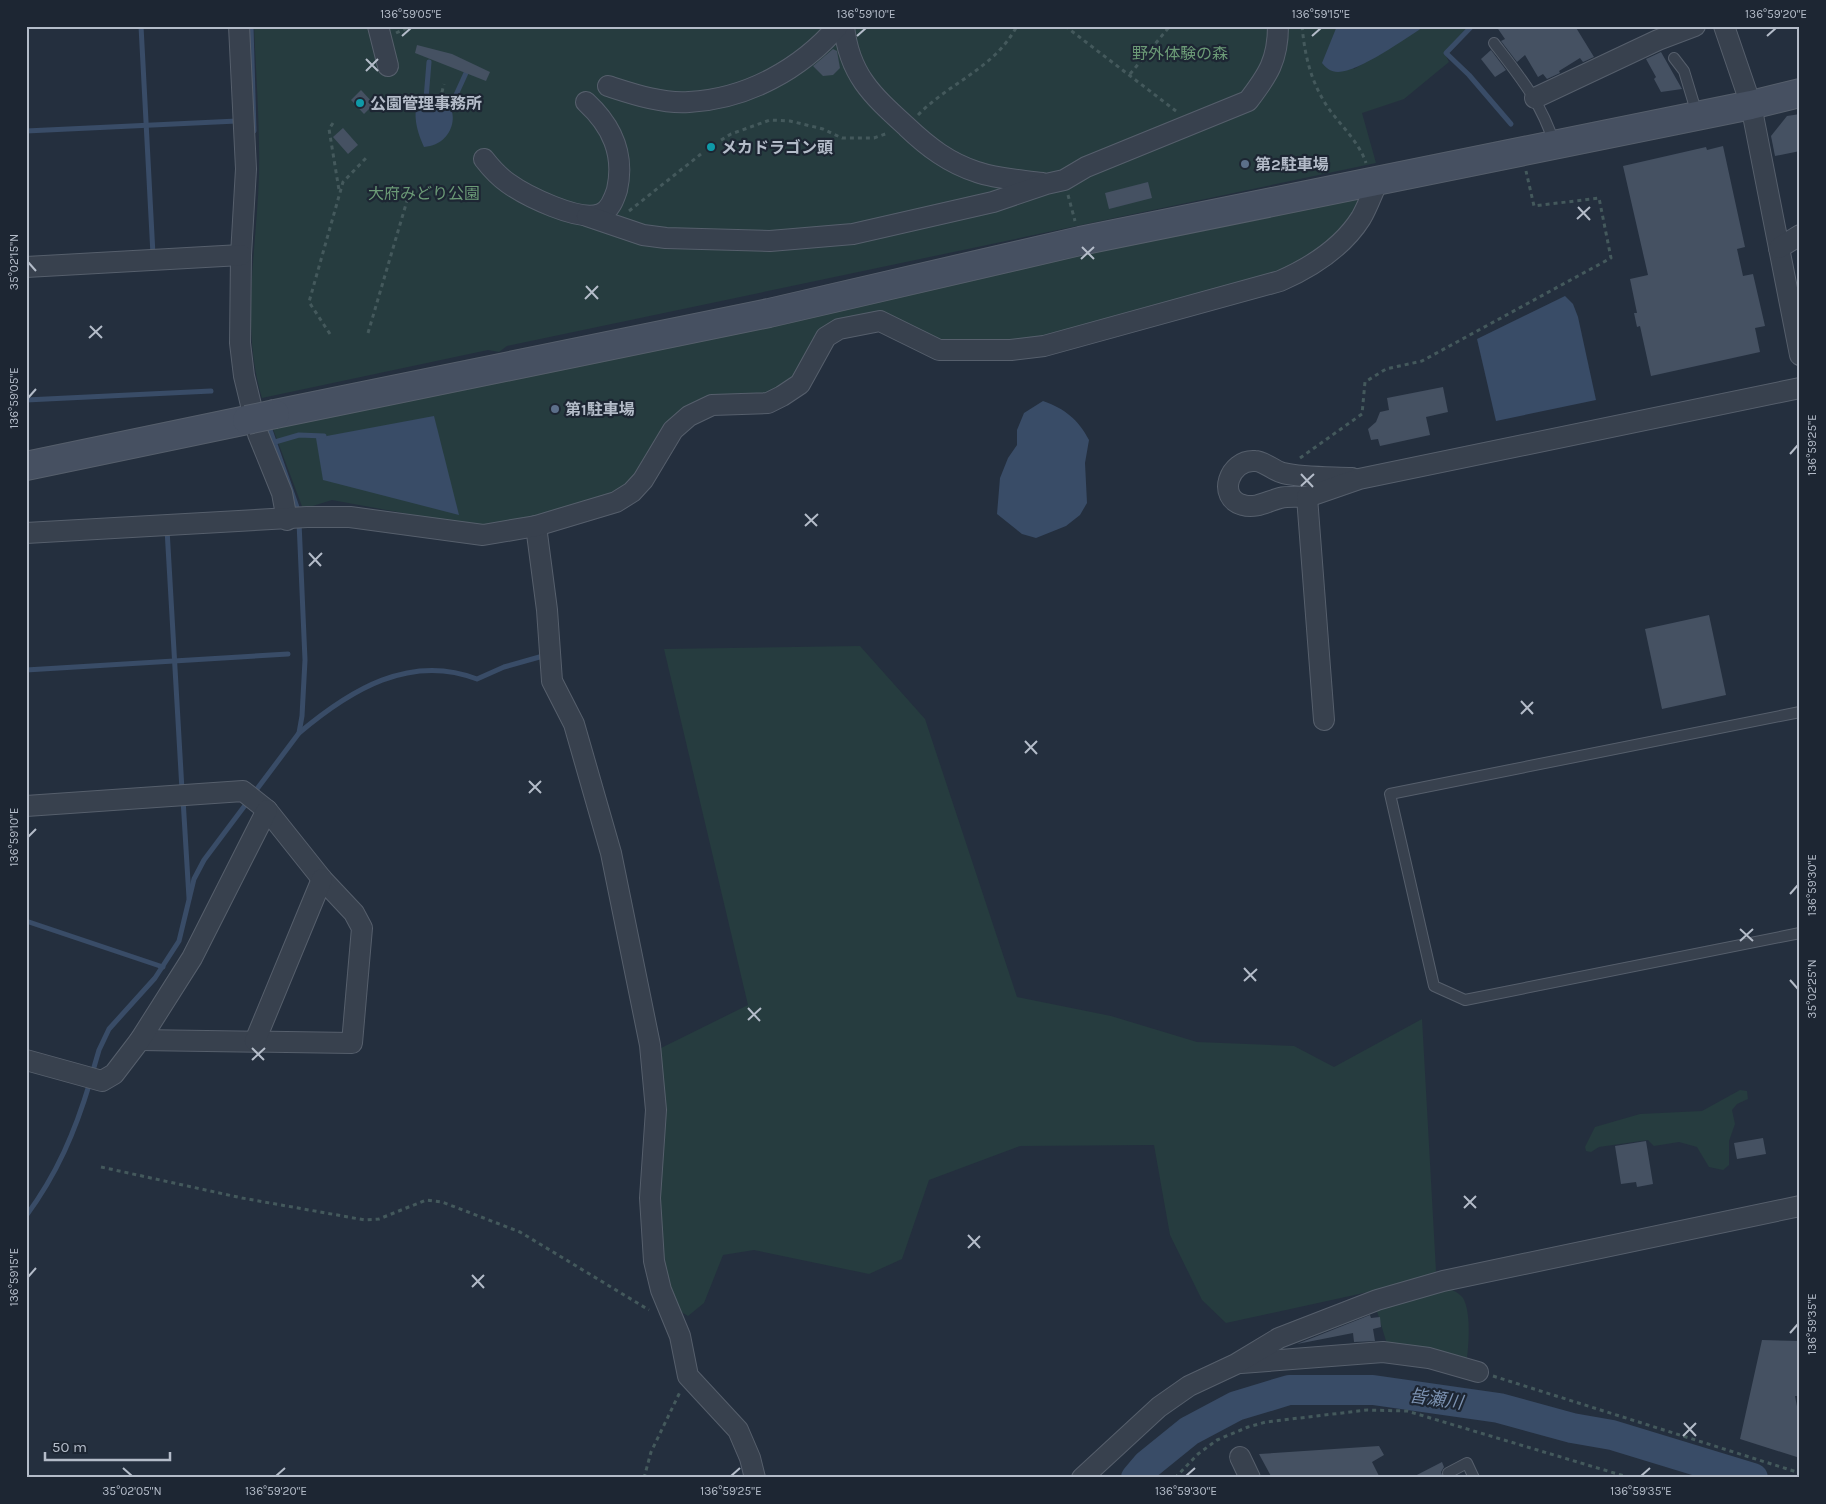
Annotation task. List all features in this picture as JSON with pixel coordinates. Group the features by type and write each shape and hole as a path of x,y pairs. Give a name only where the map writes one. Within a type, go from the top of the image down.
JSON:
{"street":[{"path":"239,26 246,169 240,255 240,343 244,376 258,434 282,493 295,519"},
{"path":"378,26 388,66"},
{"path":"608,86 672,101 689,102 728,95 764,84 798,64 838,26"},
{"path":"844,26 849,54 863,82 888,112 925,145 946,159 978,173 1055,182"},
{"path":"484,159 493,171 520,190 542,202 644,235 689,239 770,241 853,234 993,202 1055,182 1086,167 1248,101 1266,78 1274,62 1278,26"},
{"path":"1535,98 1654,33 1695,26"},
{"path":"1724,26 1751,106 1800,355"},
{"path":"26,466 768,313 1080,241 1375,180 1751,106 1800,94"},
{"path":"586,102 598,113 615,141 619,153 620,171 615,197 608,210 600,214 587,216"},
{"path":"26,533 350,517 483,535 536,526 616,502 632,492 643,480 673,430 688,416 712,406 768,402 782,396 800,384 826,337 839,329 880,321 939,350 1011,350 1044,346 1270,284 1306,270 1343,240 1361,217 1375,180"},
{"path":"1779,248 1800,235"},
{"path":"26,267 240,255"},
{"path":"1359,479 1283,473 1256,460 1240,464 1232,469 1227,481 1231,496 1240,505 1251,507 1282,497 1307,498 1359,479 1800,388"},
{"path":"1307,498 1324,720"},
{"path":"536,526 548,610 552,681 574,724 611,853 650,1045 656,1110 650,1198 654,1260 661,1290 680,1336 688,1376 738,1430 756,1478"},
{"path":"26,806 181,795 256,801 322,879 354,913 362,928 352,1042 140,1040"},
{"path":"26,1060 102,1081 114,1074 140,1040 192,958 256,801"},
{"path":"255,1041 322,879"},
{"path":"1082,1478 1159,1408 1189,1386 1236,1364 1279,1338 1377,1300 1443,1281 1800,1206"},
{"path":"1236,1364 1383,1352 1429,1358 1478,1372"},
{"path":"1240,1457 1250,1478"}],"lane":[{"path":"1494,43 1535,98 1546,118 1554,144"},
{"path":"1674,58 1684,72 1698,116"},
{"path":"1800,712 1390,794 1434,986 1465,1000 1800,933"},
{"path":"1448,1473 1467,1463 1474,1478"}],"path":[{"path":"1015,31 1018,26"},
{"path":"1065,26 1193,124"},
{"path":"1130,74 1170,26"},
{"path":"1302,26 1305,55 1313,81 1329,109 1362,150 1375,180"},
{"path":"440,100 444,84"},
{"path":"333,123 329,129 340,193"},
{"path":"721,140 731,134"},
{"path":"1283,473 1362,414 1365,382 1386,369 1422,361 1611,258 1599,198 1534,206 1521,151"},
{"path":"613,224 701,154"},
{"path":"330,334 309,302 343,182 366,156"},
{"path":"1055,182 1080,241"},
{"path":"368,332 409,194"},
{"path":"101,1167 242,1198 365,1220 379,1219 426,1200 442,1202 520,1232 619,1293 674,1324"},
{"path":"1478,1372 1800,1473"},
{"path":"644,1478 651,1452 688,1376"},
{"path":"1175,1478 1217,1440 1248,1427 1266,1422 1367,1410 1406,1411 1631,1478"}],"green space":[{"name":"大府みどり公園","path":"254,26 1337,26 1354,69 1425,26 1469,26 1444,52 1449,62 1404,99 1362,113 1376,163 507,346 499,352 488,350 262,398 255,371 251,315 259,175"},
{"path":"1367,193 1355,216 1327,247 1278,276 1011,344 941,342 900,325 826,327 794,383 779,393 709,401 637,477 617,495 498,527 479,527 332,500 303,509 273,429"},
{"path":"860,646 925,719 1017,997 1111,1016 1197,1042 1294,1046 1334,1067 1422,1019 1436,1271 1432,1278 1226,1323 1202,1300 1170,1235 1154,1145 1020,1146 929,1180 902,1259 869,1274 754,1250 723,1255 704,1303 688,1316 673,1307 659,1257 657,1050 748,1005 664,649"},
{"path":"1740,1090 1747,1091 1748,1099 1737,1104 1732,1110 1735,1124 1729,1141 1729,1165 1723,1170 1709,1167 1697,1147 1679,1142 1654,1146 1648,1140 1599,1147 1591,1152 1586,1151 1585,1147 1595,1127 1640,1114 1702,1111"},
{"path":"1443,1285 1459,1294 1466,1304 1469,1328 1467,1358 1392,1348 1386,1341 1377,1311"}],"water":[{"path":"1337,26 1425,26 1370,61 1347,71 1338,72 1325,67 1322,63"},
{"path":"426,99 438,99 447,103 452,111 453,120 445,138 436,144 424,147 417,127 416,106"},
{"path":"1565,296 1573,304 1578,317 1596,400 1496,421 1477,339"},
{"path":"1043,401 1070,416 1080,426 1089,440 1085,463 1087,503 1080,515 1066,526 1036,538 1022,534 997,514 1000,478 1008,458 1017,445 1017,430 1024,413"},
{"path":"434,416 459,515 323,480 316,438"}],"building":[{"path":"1496,26 1575,26 1594,57 1583,62 1580,58 1559,71 1560,73 1547,79 1543,74 1538,77 1525,55 1517,62 1501,41 1505,39"},
{"path":"417,45 452,54 490,72 486,81 415,53"},
{"path":"833,49 837,51 840,68 833,75 823,76 813,66"},
{"path":"1491,50 1506,70 1495,77 1481,59"},
{"path":"1661,52 1682,89 1661,92 1654,79 1656,77 1646,59"},
{"path":"361,90 374,104 364,114 351,100"},
{"path":"1800,114 1800,151 1775,156 1771,136 1787,116"},
{"path":"343,128 358,145 348,154 333,137"},
{"path":"1723,146 1745,247 1737,249 1743,276 1753,274 1765,326 1755,328 1760,352 1651,376 1640,326 1637,327 1634,313 1637,313 1630,279 1648,275 1623,166 1706,147 1707,150"},
{"path":"1148,182 1152,198 1109,209 1105,193"},
{"path":"1443,387 1448,412 1426,417 1430,435 1380,446 1378,439 1371,440 1368,429 1376,422 1380,412 1389,410 1387,398"},
{"path":"1709,615 1726,695 1662,709 1645,629"},
{"path":"1763,1138 1766,1154 1737,1159 1734,1143"},
{"path":"1646,1141 1653,1184 1637,1187 1636,1182 1621,1184 1615,1146"},
{"path":"1370,1315 1371,1318 1380,1317 1381,1327 1373,1329 1375,1341 1354,1342 1353,1333 1297,1344"},
{"path":"1762,1340 1800,1341 1800,1396 1795,1396 1800,1422 1800,1458 1740,1439"},
{"path":"1379,1446 1384,1455 1372,1462 1380,1478 1272,1478 1259,1454"},
{"path":"1442,1462 1444,1467 1441,1472 1443,1478 1411,1478"}],"waterway":[{"path":"141,26 153,255"},
{"path":"251,26 254,131"},
{"path":"1472,26 1446,53 1469,75 1511,124"},
{"path":"426,99 429,62"},
{"path":"450,108 466,73"},
{"path":"26,131 237,121"},
{"path":"26,400 211,391"},
{"path":"268,424 299,513"},
{"path":"275,442 299,435 324,436"},
{"path":"254,793 299,733 302,716 305,660 299,522"},
{"path":"167,529 182,790"},
{"path":"26,670 288,654"},
{"path":"299,733 339,703 360,690 382,680 405,673 428,670 452,672 477,679 504,667 543,656"},
{"path":"183,799 189,898"},
{"path":"92,1074 99,1050 109,1029 155,978 179,941 194,879 204,860 249,800"},
{"path":"26,921 163,967"},
{"path":"26,1216 47,1184 64,1152 90,1082"},
{"name":"皆瀬川","path":"1136,1478 1147,1465 1189,1431 1236,1406 1289,1390 1373,1390 1499,1408 1572,1428 1612,1435 1753,1478"}],"place":[{"name":"公園管理事務所","path":"360,103"},
{"name":"メカドラゴン頭","path":"711,147"},
{"name":"第2駐車場","path":"1245,164"},
{"name":"第1駐車場","path":"555,409"}],"park label":[{"name":"野外体験の森","path":"1180,53"}]}
